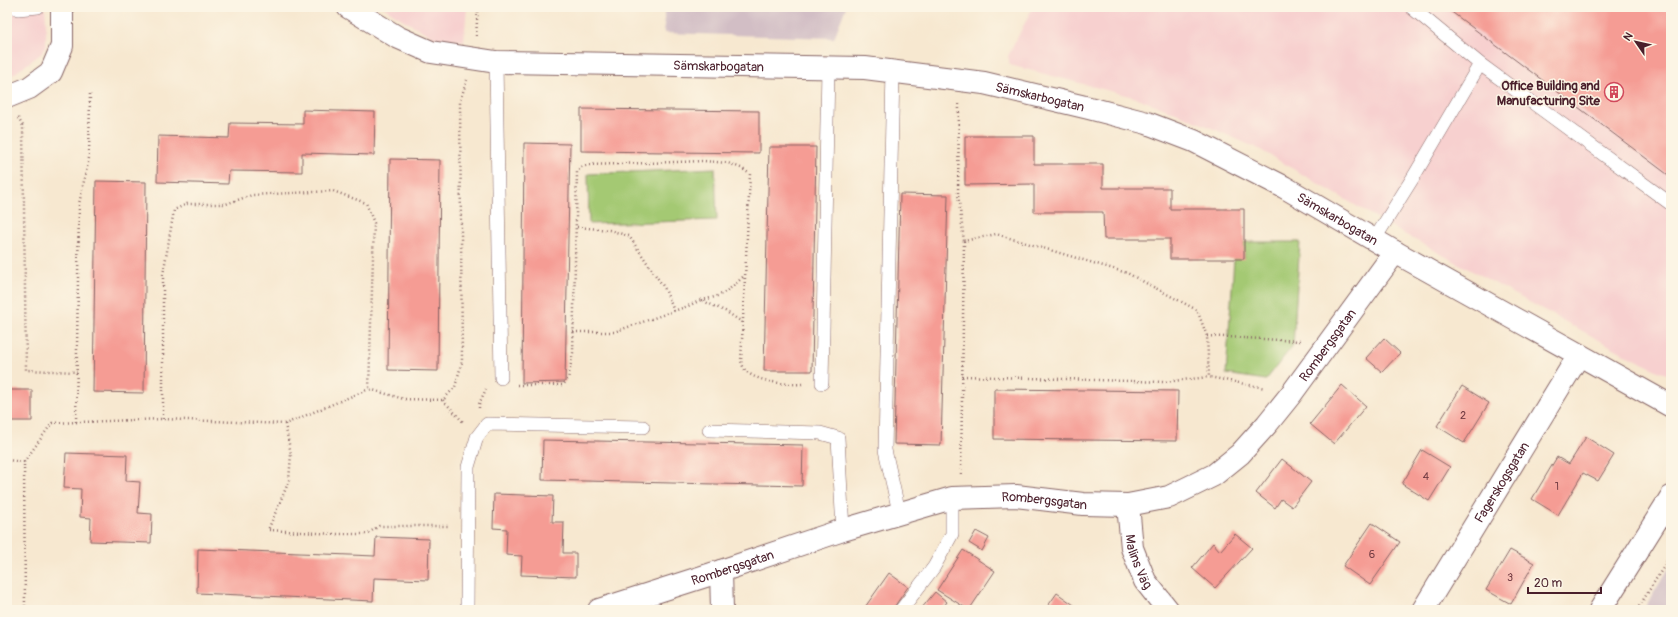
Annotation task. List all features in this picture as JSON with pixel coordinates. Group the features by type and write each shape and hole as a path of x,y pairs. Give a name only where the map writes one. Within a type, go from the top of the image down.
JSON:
{"street":[{"path":"11,105 29,88 51,72 62,46 62,7"},
{"name":"Sämskarbogatan","path":"348,7 397,37 431,52 496,62 828,68 893,71 984,83 1147,123 1194,141 1284,187 1374,240 1671,406"},
{"name":"Rombergsgatan","path":"599,610 899,512 956,497 1016,496 1083,504 1128,504 1169,497 1214,475 1240,454 1292,393 1396,252"},
{"name":"Fagerskogsgatan","path":"1423,610 1579,355"},
{"path":"1600,610 1671,497"},
{"name":"Malins Väg","path":"1128,504 1132,548 1145,582 1168,610"},
{"path":"721,571 722,610"}],"lane":[{"path":"15,7 18,9 38,7"},
{"path":"1411,7 1480,64 1671,204"},
{"path":"496,62 501,378"},
{"path":"1374,240 1414,176 1480,64"},
{"path":"822,383 828,68"},
{"path":"893,71 885,450 899,512"},
{"path":"467,610 468,467 477,437 487,424 643,427"},
{"path":"709,430 820,433 838,438 843,530"},
{"path":"901,610 934,567 952,534 956,497"}],"path":[{"path":"443,400 455,387 462,362 460,101 474,58 478,7"},
{"path":"956,497 962,376 964,241 958,194 959,80"},
{"path":"76,422 79,204 89,158 90,93"},
{"path":"11,105 23,126 26,370 77,372"},
{"path":"486,426 480,413 479,404 485,389 501,378 515,385 563,385 568,379 573,353 574,332 577,172 581,167 589,165 704,161 728,163 750,174 741,361 747,372 769,382 792,385 822,383"},
{"path":"163,419 163,276 174,210 187,204 226,204 252,195 333,191 366,203 374,223 369,389"},
{"path":"577,227 609,230 629,236 665,289 674,311"},
{"path":"964,241 996,234 1127,273 1197,310 1207,336 1209,378"},
{"path":"574,332 614,332 701,300 713,298 726,293 744,276"},
{"path":"701,300 725,311 742,322"},
{"path":"1207,336 1329,342"},
{"path":"962,376 1164,382 1209,378 1292,393"},
{"path":"25,610 24,462 52,423 163,419 285,424 369,389 404,399 443,400 477,437"},
{"path":"285,424 292,454 289,481 268,530 335,534 367,534 379,526 467,527"},
{"path":"7,460 24,462"},
{"path":"1637,610 1671,555"}],"shaded area":[{"path":"7,7 45,7 46,45 42,53 7,79"},
{"path":"383,7 467,7 464,41 435,38"},
{"path":"664,7 846,7 834,38 664,33"},
{"path":"1033,7 1671,7 1671,375 1660,372 1623,353 1406,235 1259,149 1191,119 1137,98 1010,65 1008,56"},
{"path":"1671,565 1671,610 1643,610"}],"green space":[{"path":"715,168 717,220 589,224 588,174"},
{"path":"1244,242 1300,242 1293,345 1266,380 1226,374 1234,259 1244,258"}],"building":[{"name":"Office Building and Manufacturing Site","path":"1445,7 1671,7 1671,177"},
{"path":"581,109 759,111 759,153 581,151"},
{"path":"303,110 375,112 374,155 302,153 302,172 229,171 228,184 157,182 158,136 229,138 230,123 303,124"},
{"path":"965,136 1034,136 1034,164 1103,164 1103,188 1170,188 1170,209 1244,209 1244,259 1170,259 1170,239 1104,239 1103,212 1034,212 1034,184 965,185"},
{"path":"524,143 570,144 565,382 522,383"},
{"path":"769,147 816,147 812,371 764,371"},
{"path":"390,159 440,160 438,371 388,370"},
{"path":"96,181 146,182 144,393 93,392"},
{"path":"7,191 9,191 9,390 32,390 32,421 7,421"},
{"path":"900,194 948,195 941,445 894,444"},
{"path":"1384,338 1400,353 1382,372 1366,358"},
{"path":"1342,385 1366,406 1334,444 1310,424"},
{"path":"1462,386 1489,403 1464,443 1437,426"},
{"path":"994,389 1178,391 1177,441 994,439"},
{"path":"1586,437 1614,455 1598,481 1583,473 1558,515 1532,499 1557,457 1569,464"},
{"path":"543,440 803,445 802,486 542,480"},
{"path":"1422,450 1450,467 1429,501 1402,484"},
{"path":"66,453 127,455 126,481 140,482 138,513 152,514 151,543 90,541 91,518 80,517 81,489 64,488"},
{"path":"1282,459 1311,482 1292,507 1281,499 1275,508 1256,493"},
{"path":"494,494 553,496 552,522 564,522 563,553 576,553 576,577 521,575 522,556 506,555 507,529 493,528"},
{"path":"1372,523 1400,542 1370,585 1343,566"},
{"path":"976,531 989,538 982,551 969,543"},
{"path":"1235,534 1252,548 1215,588 1192,568 1213,543 1220,551"},
{"path":"376,537 429,539 428,580 374,578 373,601 197,593 198,549 375,556"},
{"path":"963,550 995,571 969,610 937,590"},
{"path":"1510,550 1534,563 1511,604 1486,590"},
{"path":"889,573 908,587 892,610 863,610"},
{"path":"935,592 947,602 941,610 922,610 921,609"},
{"path":"1057,593 1081,610 1045,610"}],"place":[{"name":"Office Building and Manufacturing Site","path":"1614,92"}]}
